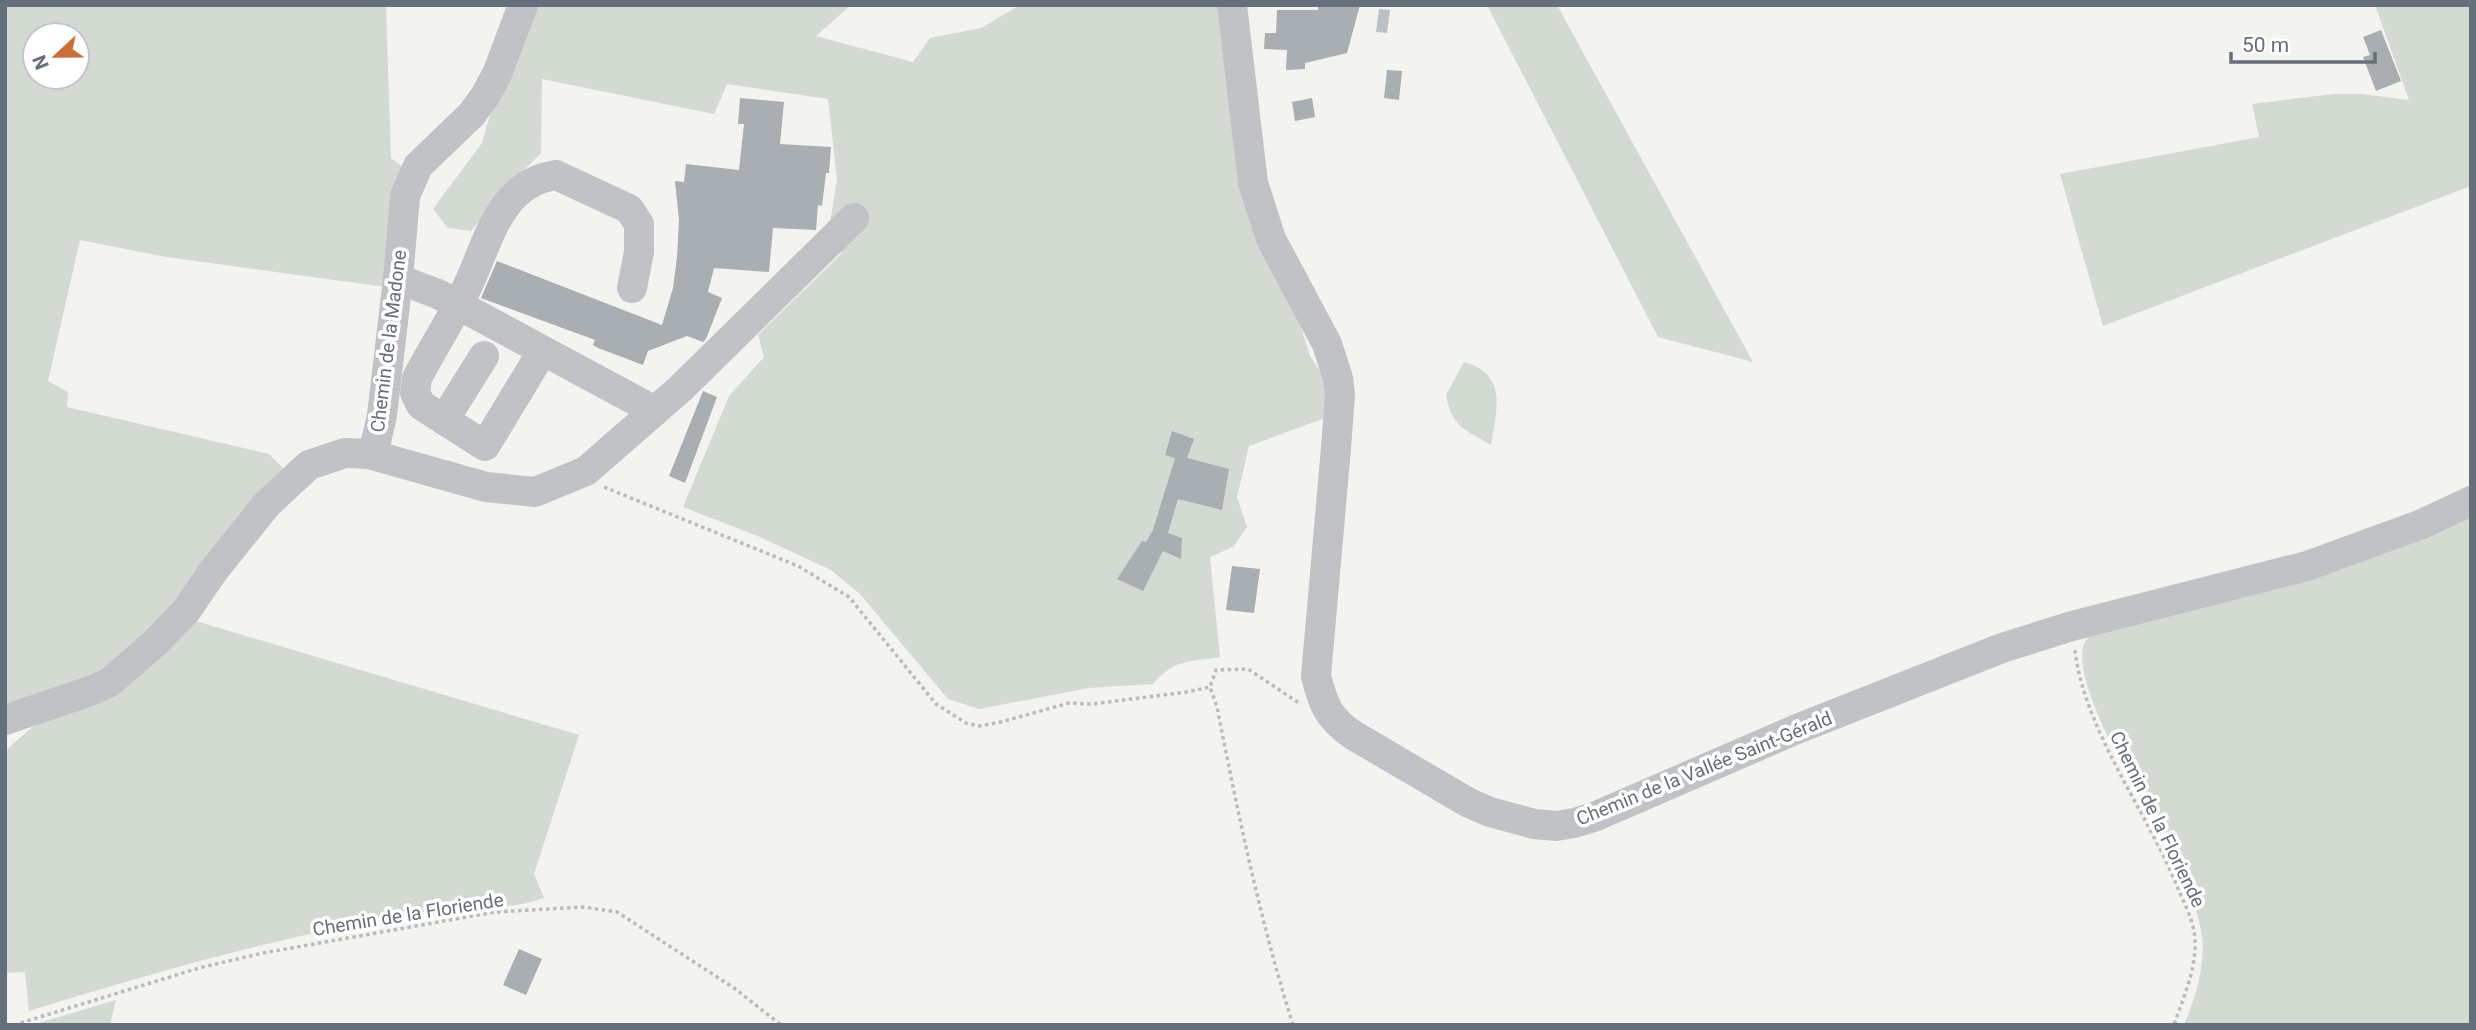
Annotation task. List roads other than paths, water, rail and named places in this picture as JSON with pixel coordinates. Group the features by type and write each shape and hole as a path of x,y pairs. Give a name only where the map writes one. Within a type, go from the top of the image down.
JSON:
{"street":[{"name":"Chemin de la Madone","path":"5,720 93,691 110,682 155,643 186,611 214,570 267,503 309,465 345,453 369,454 376,442 382,415 405,196 410,180 427,155 472,114 485,96 497,74 523,5"},
{"name":"Chemin de la Vallée Saint-Gérald","path":"1232,5 1253,183 1259,207 1270,239 1327,344 1338,378 1340,395 1316,676 1323,702 1337,725 1469,803 1490,812 1534,824 1556,826 1594,817 1822,719 2002,648 2072,626 2306,566 2421,524 2471,501"},
{"path":"541,352 485,446 421,405 415,393 417,378 469,283 485,240 502,208 520,190 545,177 556,175 629,209 639,224 639,252 632,288"},
{"path":"369,454 486,487 535,492 586,471 655,411 854,218"},
{"path":"398,279 438,295 655,411"},
{"path":"444,420 484,356"}]}
